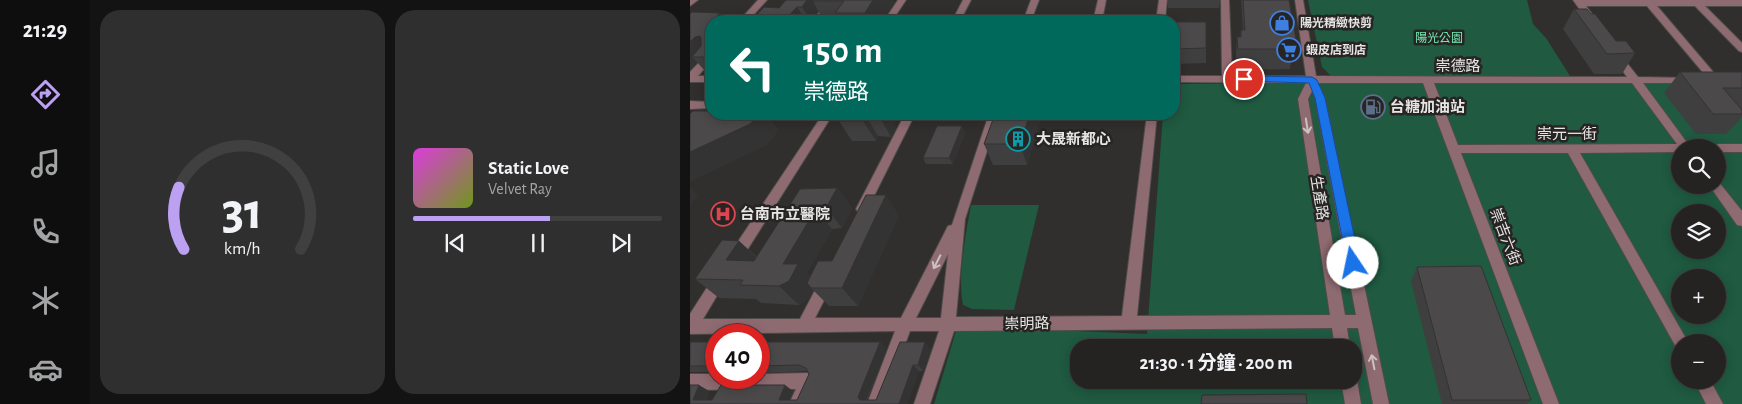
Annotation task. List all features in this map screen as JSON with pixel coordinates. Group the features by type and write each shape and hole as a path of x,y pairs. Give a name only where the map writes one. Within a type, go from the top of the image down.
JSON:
{"street":[{"path":"690,4 694,0"},
{"path":"749,15 763,0"},
{"path":"822,15 833,0"},
{"path":"892,15 902,0"},
{"path":"959,15 967,0"},
{"path":"1029,15 1035,0"},
{"path":"1099,15 1102,0"},
{"path":"1162,15 1163,0"},
{"path":"1225,0 1227,79"},
{"name":"生產路","path":"1299,0 1312,80 1320,98 1381,404"},
{"path":"1578,1 1742,3"},
{"path":"1578,1 1601,34"},
{"name":"崇德路","path":"1180,79 1428,81 1710,80 1648,1"},
{"path":"1696,1 1742,49"},
{"path":"1613,49 1679,139"},
{"path":"690,78 705,62"},
{"path":"690,78 705,79"},
{"name":"生產路","path":"1312,80 1303,99 1342,339"},
{"name":"崇吉六街","path":"1428,81 1551,404"},
{"path":"690,105 705,105"},
{"path":"690,326 824,120"},
{"path":"858,216 907,120"},
{"path":"875,404 906,325 959,218 992,120"},
{"path":"1129,323 1151,120"},
{"name":"崇元一街","path":"1454,149 1671,148"},
{"path":"1726,148 1742,148"},
{"path":"1572,149 1676,334"},
{"path":"1721,194 1742,221"},
{"path":"922,404 948,325 959,218"},
{"path":"804,326 832,269"},
{"name":"崇明路","path":"690,326 1365,321"},
{"path":"770,381 807,381 797,404"},
{"path":"690,382 705,382"},
{"path":"717,397 721,389"},
{"path":"1350,389 1353,404"},
{"path":"1707,389 1715,404"}],"green space":[{"name":"陽光公園","path":"1308,0 1527,0 1533,24 1546,38 1570,76 1331,76 1322,67"},
{"path":"1742,82 1742,404 934,404 956,331 1030,329 1147,334 1163,120 1180,120 1180,84"},
{"path":"971,205 1039,205 1014,310 972,309 963,305 961,294 962,268"}],"building":[{"path":"786,0 807,0 802,7 797,7 790,15 757,15 764,7 779,8"},
{"path":"813,0 873,0 865,13 835,13 844,1"},
{"path":"1243,0 1289,0 1296,39 1291,39 1293,49 1238,49 1237,37 1241,37 1241,30 1245,30"},
{"path":"1574,9 1587,9 1591,14 1595,14 1616,41 1626,41 1635,53 1607,54"},
{"path":"692,12 720,13 718,15 705,15 705,57 692,57 701,46 701,37 695,37 690,42 690,14"},
{"path":"1180,22 1206,22 1206,48 1180,49"},
{"path":"1680,72 1742,72 1742,88 1723,88 1742,110 1742,114 1713,114"},
{"path":"693,111 705,111 705,120 754,120 750,124 690,152 690,114"},
{"path":"840,120 864,120 863,121"},
{"path":"993,120 1028,120 1020,144 984,144"},
{"path":"937,126 962,126 949,158 923,158"},
{"path":"837,188 826,208 816,209 783,264 798,264 789,281 779,286 740,285 743,280 695,279 722,240 739,241 726,260 754,261 800,189"},
{"path":"866,195 886,195 842,288 811,288 807,283 818,261 832,261"},
{"path":"1481,266 1531,400 1452,400 1417,267"},
{"path":"690,342 705,342 705,366 690,366"},
{"path":"770,342 880,342 858,397 860,400 876,400 900,342 925,342 918,365 913,365 899,404 690,404 690,385 699,385 693,400 712,400 719,389 770,389 770,385 785,385 779,400 797,400 809,374 806,368 799,365 770,366"},
{"path":"1306,394 1307,404 1201,404 1202,395"}],"place":[{"name":"陽光精緻快剪","path":"1282,23"},
{"name":"蝦皮店到店","path":"1289,50"},
{"name":"台糖加油站","path":"1373,107"},
{"name":"大晟新都心","path":"1018,139"},
{"name":"台南市立醫院","path":"723,214"}],"route":[{"path":"1244,79 1312,80 1320,98 1353,263"}]}
